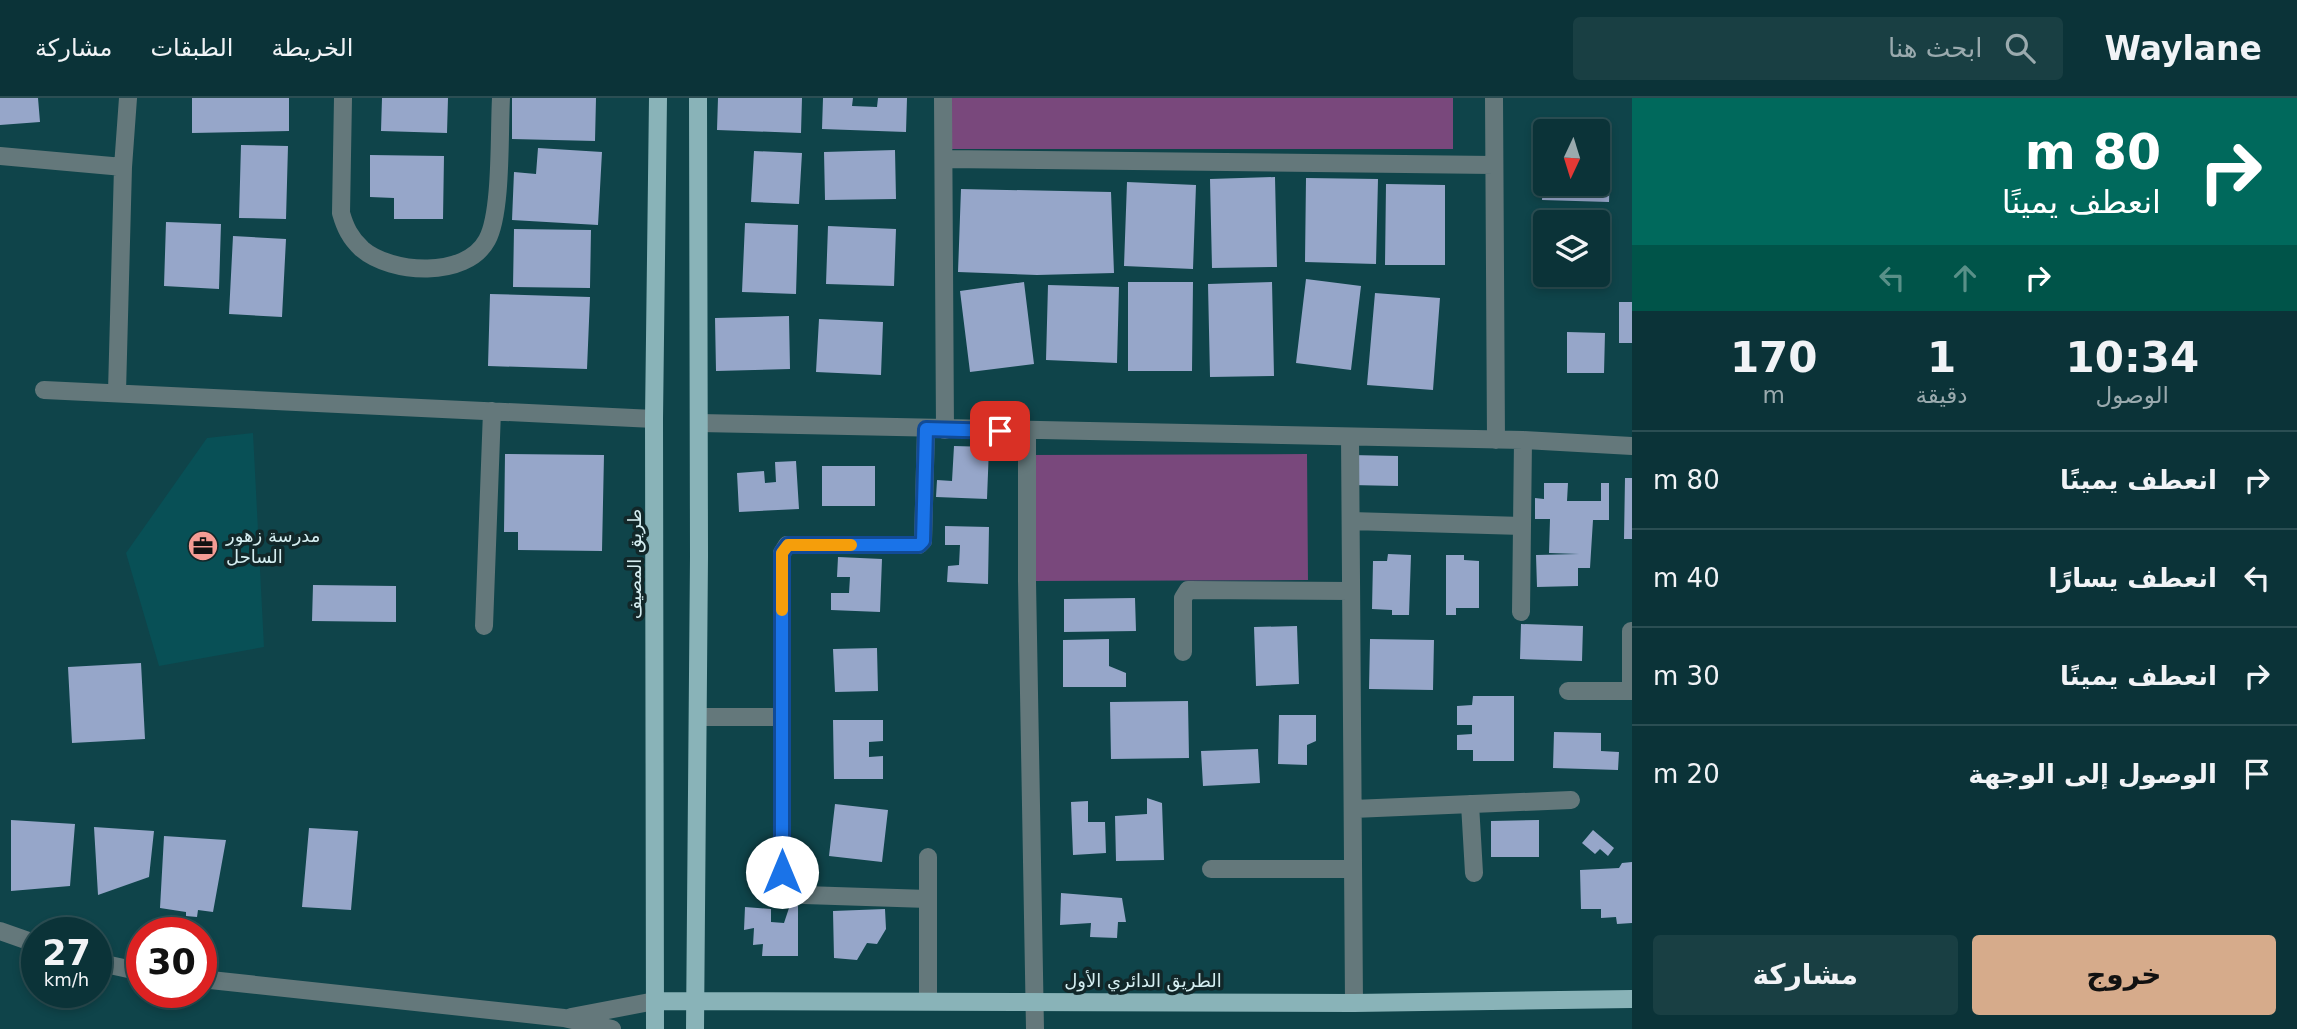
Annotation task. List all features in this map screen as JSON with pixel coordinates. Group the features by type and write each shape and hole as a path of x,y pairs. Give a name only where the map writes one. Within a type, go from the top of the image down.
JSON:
{"main road":[{"name":"طريق المصيف","path":"655,1029 654,419 658,98"},
{"path":"695,1029 698,98"},
{"name":"الطريق الدائري الأول","path":"655,1002 1354,1003 1632,999"}],"street":[{"path":"117,392 123,167 128,98"},
{"path":"344,98 341,213 346,231 363,250 385,261 414,270 442,268 468,259 485,244 494,223 500,98"},
{"path":"943,98 945,430"},
{"path":"1494,98 1496,440"},
{"path":"0,156 123,167"},
{"path":"944,159 1494,165"},
{"path":"44,390 654,419"},
{"path":"484,626 492,411"},
{"path":"699,424 1523,440 1632,446"},
{"path":"926,429 923,541 919,545 788,545 782,553 782,872 789,887 804,895 928,899"},
{"path":"1027,431 1035,1029"},
{"path":"1350,437 1354,1003"},
{"path":"1521,612 1523,440"},
{"path":"1351,521 1522,526"},
{"path":"1183,652 1183,598 1188,590 1351,591"},
{"path":"1568,691 1632,691 1631,631"},
{"path":"698,717 782,717"},
{"path":"1353,809 1571,800"},
{"path":"1470,804 1474,873"},
{"path":"928,857 928,1001"},
{"path":"1211,869 1353,869"},
{"path":"0,931 21,938"},
{"path":"217,981 564,1018 612,1029"},
{"path":"564,1018 655,1002"}],"shaded area":[{"path":"942,98 1453,98 1453,149 942,149"},
{"path":"253,433 264,647 159,666 126,553 207,438"},
{"path":"1307,454 1308,580 1027,581 1027,455"}],"building":[{"path":"0,98 38,98 40,122 0,125"},
{"path":"192,98 289,98 289,131 192,133"},
{"path":"382,98 448,98 447,133 381,131"},
{"path":"512,98 596,98 595,141 512,139"},
{"path":"718,98 802,98 801,133 717,130"},
{"path":"823,98 853,98 852,106 877,107 878,98 907,98 906,132 822,129"},
{"path":"241,145 288,146 286,219 239,218"},
{"path":"538,148 602,152 598,225 512,220 514,172 536,174"},
{"path":"895,150 896,199 825,200 824,152"},
{"path":"754,151 802,153 799,204 751,202"},
{"path":"370,155 444,156 443,219 394,219 394,198 370,197"},
{"path":"1275,177 1277,267 1212,268 1210,179"},
{"path":"1306,178 1378,179 1376,264 1305,262"},
{"path":"1127,182 1196,185 1193,269 1124,266"},
{"path":"1386,184 1445,185 1445,265 1385,265"},
{"path":"961,189 1111,192 1114,273 1037,275 958,272"},
{"path":"1542,196 1609,196 1609,202 1542,200"},
{"path":"166,222 221,224 219,289 164,286"},
{"path":"745,223 798,225 796,294 742,292"},
{"path":"828,226 896,229 894,286 826,284"},
{"path":"514,229 591,230 590,288 513,287"},
{"path":"233,236 286,239 282,317 229,314"},
{"path":"1306,279 1361,286 1351,370 1296,363"},
{"path":"1024,282 1034,364 970,372 960,291"},
{"path":"1128,282 1193,282 1192,371 1128,371"},
{"path":"1272,282 1274,376 1210,377 1208,284"},
{"path":"1048,285 1119,287 1117,363 1046,360"},
{"path":"1375,293 1440,298 1433,390 1367,385"},
{"path":"490,294 590,297 587,369 488,366"},
{"path":"1619,302 1632,302 1632,343 1619,343"},
{"path":"789,316 790,369 716,371 715,318"},
{"path":"819,319 883,322 881,375 816,372"},
{"path":"1567,332 1605,333 1604,373 1567,373"},
{"path":"954,446 989,447 987,499 936,497 937,480 952,481"},
{"path":"505,454 604,455 602,551 518,550 518,532 504,532"},
{"path":"1351,455 1398,456 1398,486 1351,485"},
{"path":"796,461 799,509 739,512 737,473 764,471 765,483 776,482 775,462"},
{"path":"822,466 875,466 875,506 822,506"},
{"path":"1625,478 1632,478 1632,539 1624,539"},
{"path":"1544,483 1568,483 1567,501 1601,501 1601,483 1609,483 1609,520 1593,520 1590,568 1578,568 1578,586 1537,587 1536,555 1579,554 1549,553 1550,519 1535,519 1535,498 1544,499"},
{"path":"945,526 989,527 988,584 947,582 948,566 959,565 960,545 945,545"},
{"path":"1388,554 1411,555 1409,615 1392,615 1392,610 1372,609 1373,561 1387,561"},
{"path":"1446,555 1464,555 1464,560 1479,561 1479,608 1456,608 1456,615 1446,615"},
{"path":"838,557 882,559 880,612 831,610 831,593 849,593 850,577 837,577"},
{"path":"313,585 396,586 396,622 312,621"},
{"path":"1135,598 1136,631 1064,632 1064,599"},
{"path":"1521,624 1583,626 1582,661 1520,659"},
{"path":"1297,626 1299,684 1256,686 1254,627"},
{"path":"1109,639 1109,666 1126,673 1126,687 1063,687 1063,640"},
{"path":"1370,639 1434,640 1433,690 1369,689"},
{"path":"877,648 878,691 835,692 833,649"},
{"path":"141,663 145,739 72,743 68,667"},
{"path":"1473,696 1514,696 1514,761 1473,761 1473,750 1457,750 1457,735 1472,734 1472,725 1457,725 1457,706 1472,705"},
{"path":"1188,701 1189,758 1111,759 1110,702"},
{"path":"1279,715 1316,715 1316,741 1307,745 1307,765 1278,764"},
{"path":"833,720 883,720 883,741 869,742 869,757 883,756 883,779 834,779"},
{"path":"1554,732 1601,733 1601,751 1619,752 1618,770 1553,768"},
{"path":"1258,749 1260,783 1203,786 1201,751"},
{"path":"1147,798 1162,803 1164,860 1116,861 1115,816 1147,814"},
{"path":"1088,801 1088,822 1105,822 1106,853 1073,855 1071,802"},
{"path":"835,804 888,810 882,862 829,856"},
{"path":"11,820 75,824 70,886 11,891"},
{"path":"1539,820 1539,857 1491,857 1491,821"},
{"path":"94,827 154,831 149,877 98,895"},
{"path":"309,828 358,831 351,910 302,907"},
{"path":"1593,830 1614,848 1608,856 1600,849 1595,854 1582,843"},
{"path":"164,836 226,840 213,912 198,910 197,917 186,916 186,912 160,908"},
{"path":"1632,862 1632,923 1617,924 1616,917 1601,918 1601,909 1581,909 1580,870 1619,868 1622,863"},
{"path":"1061,893 1122,898 1126,922 1118,922 1117,938 1090,937 1091,923 1060,925"},
{"path":"790,905 798,906 798,956 762,956 763,944 753,945 754,928 744,930 745,907 771,909 771,922 784,923"},
{"path":"885,909 886,929 877,944 867,943 857,960 834,958 833,911"}],"slow traffic":[{"path":"782,610 782,553 788,545 851,545"}],"place":[{"name":"مدرسة زهور الساحل","path":"203,546"}],"route":[{"path":"782,872 782,553 788,545 919,545 923,541 926,429 1000,431"}]}
